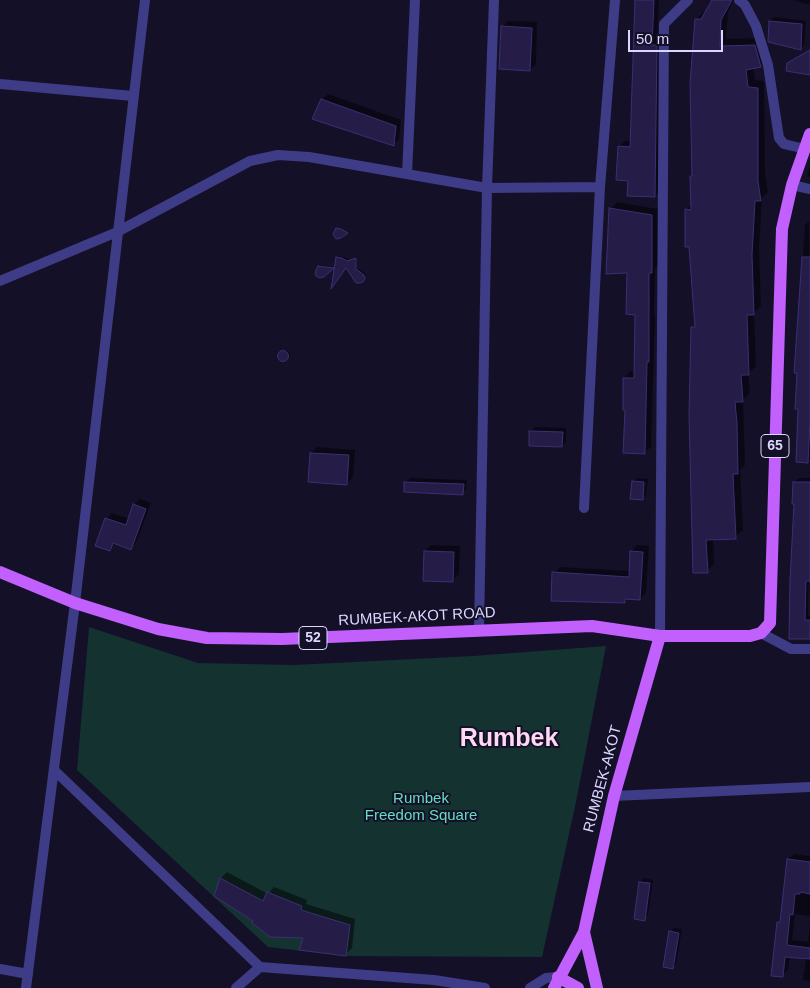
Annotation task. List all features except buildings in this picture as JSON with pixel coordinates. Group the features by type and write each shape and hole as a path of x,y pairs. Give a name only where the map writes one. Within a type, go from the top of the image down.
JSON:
{"main road":[{"name":"65","path":"761,633 770,623 782,229 792,185 810,134"},
{"name":"RUMBEK-AKOT ROAD","path":"0,572 75,603 158,629 207,638 282,639 592,626 660,636 750,636 761,633"},
{"name":"RUMBEK-AKOT","path":"556,983 584,932 614,796 660,636"},
{"name":"RUMBEK-AKOT","path":"584,932 597,988"},
{"path":"556,983 578,988"}],"street":[{"path":"26,988 75,603 145,0"},
{"path":"407,174 415,0"},
{"path":"478,630 487,188 494,0"},
{"path":"584,508 600,187 615,0"},
{"path":"660,636 664,24 688,0"},
{"path":"739,0 756,26 768,65 779,138 784,144 805,149"},
{"path":"0,84 133,96"},
{"path":"0,281 117,232 250,161 278,155 309,157 487,188 600,187"},
{"path":"792,185 810,189"},
{"path":"761,633 791,648 810,649"},
{"path":"54,770 260,967 485,988"},
{"path":"614,796 810,787"},
{"path":"236,988 260,967"},
{"path":"0,969 28,974"},
{"path":"530,988 546,978 556,983"}],"green space":[{"name":"Rumbek Freedom Square","path":"89,627 198,663 293,665 473,656 606,646 576,802 542,957 346,956 268,947 77,770"}],"district":[{"name":"Rumbek","path":"509,739"}]}
